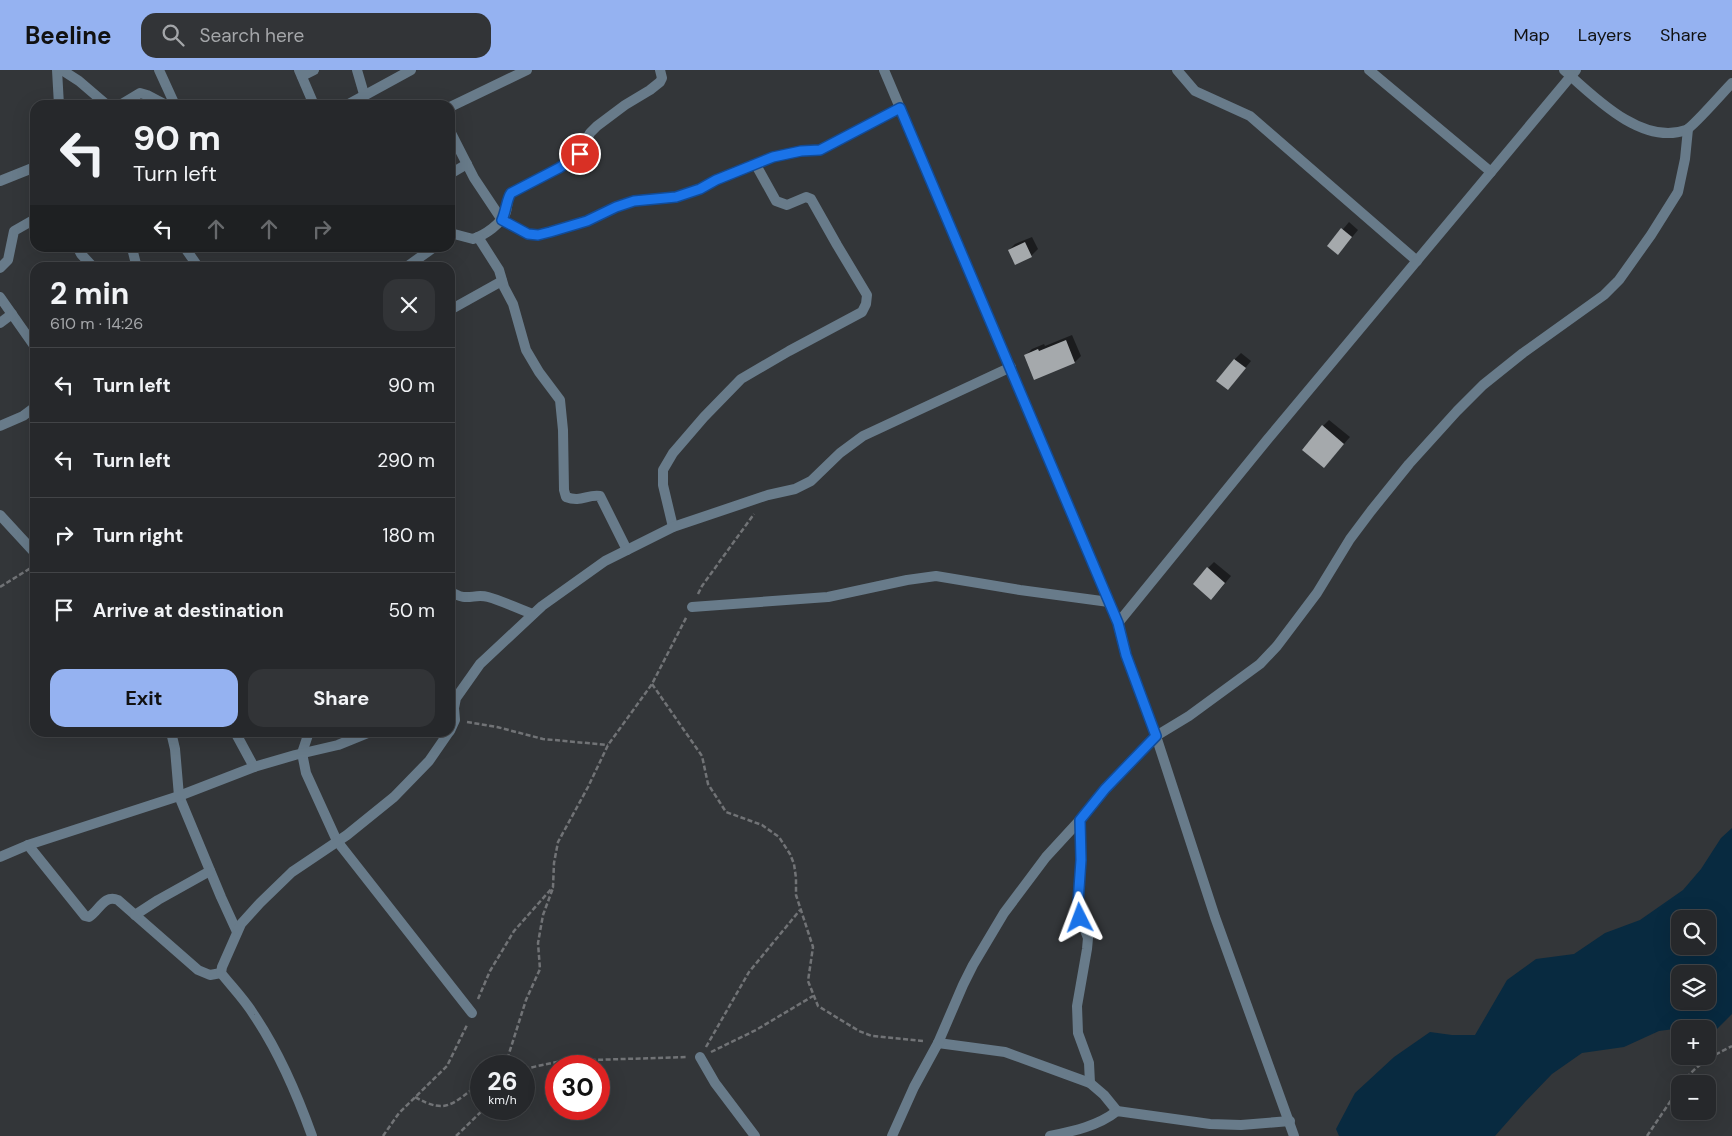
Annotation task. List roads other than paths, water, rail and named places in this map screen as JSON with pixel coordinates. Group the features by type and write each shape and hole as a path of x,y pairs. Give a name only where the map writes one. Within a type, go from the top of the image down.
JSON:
{"street":[{"path":"57,70 59,100"},
{"path":"159,70 173,100"},
{"path":"312,100 300,73 314,70"},
{"path":"357,70 364,94"},
{"path":"355,100 411,70"},
{"path":"455,105 527,70"},
{"path":"455,234 471,239 478,237 502,220 506,211 508,196 511,193 559,168 580,154 590,133 597,126 624,105 660,82 662,78 660,70"},
{"path":"884,70 1118,623 1126,655 1156,736 1215,917 1294,1136"},
{"path":"1177,70 1195,91 1250,116 1417,261"},
{"path":"1369,70 1491,172"},
{"path":"74,71 102,100"},
{"path":"1118,623 1267,440 1491,172 1571,72 1626,121 1652,130 1669,133 1688,129 1732,83"},
{"path":"129,100 140,94 157,100"},
{"path":"455,141 467,164 502,220 528,234 538,235 587,221 616,207 634,201 676,197 782,155 820,150 900,108"},
{"path":"892,1136 914,1087 938,1043 963,985 1004,913 1046,857 1105,789 1156,736 1190,716 1260,664 1277,646 1317,594 1350,539 1371,511 1409,464 1457,411 1483,385 1523,353 1604,295 1619,280 1651,235 1678,192 1686,159 1688,129"},
{"path":"455,171 467,164"},
{"path":"673,527 663,485 663,470 680,446 741,379 788,351 862,312 866,304 867,295 811,199 806,197 786,205 776,201 756,165"},
{"path":"0,181 30,169"},
{"path":"0,268 8,260 14,231 30,222"},
{"path":"478,237 499,270 513,304 526,350 539,372 560,400 563,430 564,490 566,497 574,500 595,495 600,496 627,550"},
{"path":"80,252 88,262"},
{"path":"413,262 427,252"},
{"path":"455,307 502,281"},
{"path":"0,297 30,340"},
{"path":"0,323 12,314"},
{"path":"455,700 480,664 533,614 605,561 673,527 768,495 795,489 811,482 840,453 863,436 1011,367"},
{"path":"0,426 23,416 30,411"},
{"path":"0,514 30,547"},
{"path":"692,607 828,597 907,580 936,576 1109,602"},
{"path":"455,594 468,598 486,596 533,614"},
{"path":"172,737 179,796 237,932"},
{"path":"238,737 254,768"},
{"path":"307,737 302,753 306,773 337,841 472,1013"},
{"path":"0,857 28,845 179,796 254,768 302,753 338,745 358,737"},
{"path":"220,973 241,924 260,903 292,872 347,835 394,797 429,760 446,737"},
{"path":"1080,820 1081,860 1078,903 1080,918 1088,938 1077,1006 1078,1033 1089,1063 1090,1084"},
{"path":"28,845 85,916 92,915 108,899 118,900 198,970 210,975 220,973"},
{"path":"135,916 158,900 210,870"},
{"path":"220,973 254,1014 272,1045 296,1093 312,1136"},
{"path":"938,1043 1005,1052 1090,1084 1104,1095 1117,1111 1210,1124 1241,1125 1290,1121"},
{"path":"700,1058 715,1082 755,1136"},
{"path":"1050,1136 1090,1126 1106,1120 1117,1111"}],"water":[{"path":"1732,828 1732,1014 1716,1030 1716,1020 1671,1020 1671,1029 1659,1031 1624,1047 1582,1053 1552,1074 1495,1136 1339,1136 1336,1129 1355,1093 1394,1057 1430,1032 1452,1035 1475,1035 1507,980 1536,959 1574,954 1605,933 1640,920 1683,890 1701,869 1721,838"}]}
